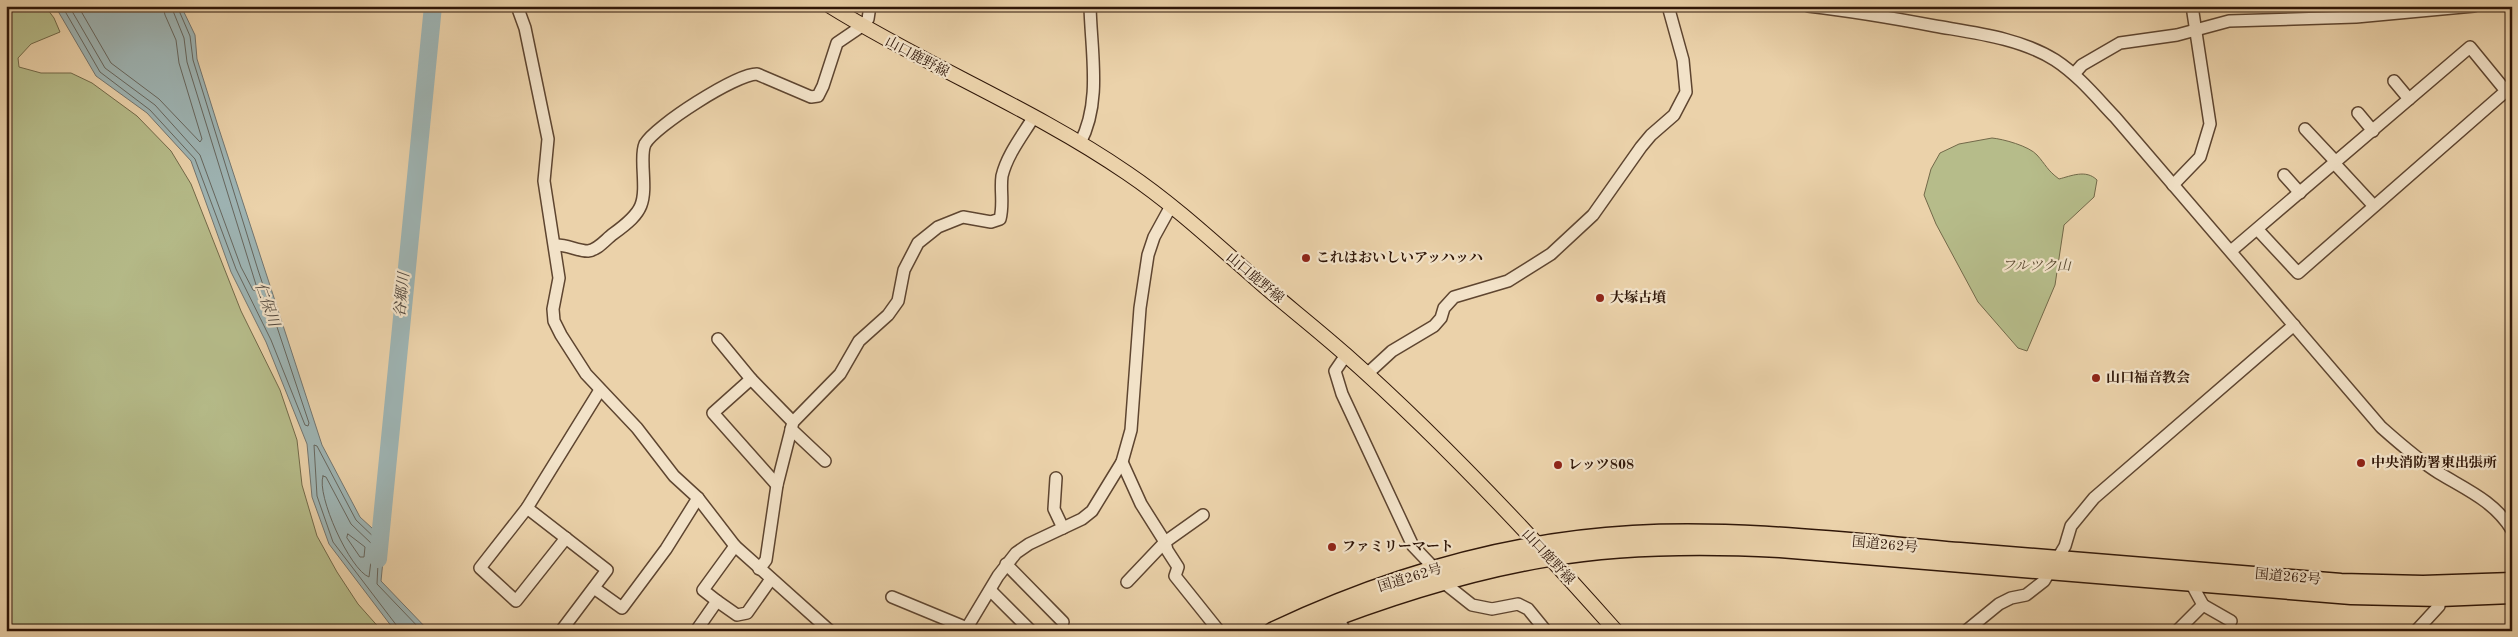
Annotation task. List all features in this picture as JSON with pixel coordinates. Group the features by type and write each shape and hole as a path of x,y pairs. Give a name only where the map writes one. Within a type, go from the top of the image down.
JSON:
{"highway":[{"name":"国道262号","path":"1272,631 1366,592 1631,534 1736,534 2191,577 2350,596 2440,598 2512,595"},
{"name":"国道262号","path":"1301,631 1341,623 1439,575"},
{"name":"国道262号","path":"2191,577 2424,584 2512,581"}],"main road":[{"name":"山口鹿野線","path":"830,6 902,50 1080,143 1130,175 1171,206 1346,354 1367,374 1543,552 1616,631"}],"street":[{"path":"517,6 525,28 548,139 549,151 544,181 559,278 553,309 554,321 561,336 600,390 637,428 674,476 698,498 735,546 830,631"},
{"path":"555,245 587,251 595,249 631,221 645,197 642,153 646,143 673,118 751,74 765,77 811,97 818,96 838,43 862,26 868,19 870,6"},
{"path":"1080,143 1091,112 1094,72 1090,6"},
{"path":"1367,374 1392,351 1434,326 1441,318 1444,308 1454,297 1508,281 1551,254 1593,215 1641,147 1674,115 1686,92 1683,60 1670,22 1668,6"},
{"path":"1808,6 1861,13 2001,39 2054,59 2074,74 2173,185 2381,427 2438,473 2488,502 2504,517 2512,530"},
{"path":"2173,185 2200,157 2210,124 2209,105 2192,6"},
{"path":"2074,74 2082,65 2120,43 2177,35 2229,21 2356,17 2474,6"},
{"path":"2231,251 2258,230 2470,47 2506,91 2384,199 2373,205 2298,273 2258,230"},
{"path":"2394,81 2409,99"},
{"path":"2358,113 2372,131"},
{"path":"759,569 766,560 777,485 792,426 840,374 859,342 888,315 898,302 904,270 918,243 938,227 962,217 991,222 1000,219 1003,208 1002,178 1007,161 1033,118"},
{"path":"2305,129 2373,205"},
{"path":"2284,175 2300,193"},
{"path":"892,597 966,630 1006,564 1029,544 1082,519 1092,511 1122,462 1131,430 1140,308 1148,255 1154,237 1171,206"},
{"path":"1966,631 2000,604 2036,589 2044,582 2065,546 2071,526 2094,498 2294,325"},
{"path":"718,340 792,426 825,461"},
{"path":"1346,354 1335,371 1342,394 1413,546 1439,575 1472,605 1492,609 1518,604 1528,609 1546,631"},
{"path":"751,379 712,413 777,485"},
{"path":"566,538 516,601 480,568 527,508 600,390"},
{"path":"1122,462 1142,504 1178,568 1175,576 1219,631"},
{"path":"1056,478 1054,510 1063,528"},
{"path":"594,588 622,608 666,549 698,498"},
{"path":"527,508 607,570 561,631"},
{"path":"1127,582 1165,542 1203,515"},
{"path":"735,546 703,590 737,614 747,613 771,579"},
{"path":"1006,564 1063,622"},
{"path":"2191,577 2203,605 2231,621"},
{"path":"990,591 1031,631"},
{"path":"2416,631 2439,606 2440,598"},
{"path":"696,631 717,601"},
{"path":"2177,631 2203,605"}],"green space":[{"path":"6,6 45,6 54,18 60,32 31,44 18,58 19,67 41,73 71,73 92,83 137,116 171,151 191,184 241,311 280,390 297,440 302,485 317,536 358,604 382,631 6,631"},
{"name":"フルツク山","path":"1992,138 2016,144 2033,152 2059,179 2083,174 2097,180 2094,197 2064,225 2055,285 2027,351 2018,348 1978,302 1936,224 1924,195 1931,169 1940,153 1959,144"}],"water":[{"name":"仁保川","path":"55,6 181,6 195,35 197,59 322,445 360,517 385,540 381,581 429,631 395,631 329,544 312,497 307,444 266,342 231,272 191,161 147,113 96,76"}],"waterway":[{"name":"谷郷川","path":"378,559 433,6"}],"place":[{"name":"これはおいしいアッハッハ","path":"1306,258"},
{"name":"大塚古墳","path":"1600,298"},
{"name":"山口福音教会","path":"2096,378"},
{"name":"中央消防署東出張所","path":"2361,463"},
{"name":"レッツ808","path":"1558,465"},
{"name":"ファミリーマート","path":"1332,547"}]}
